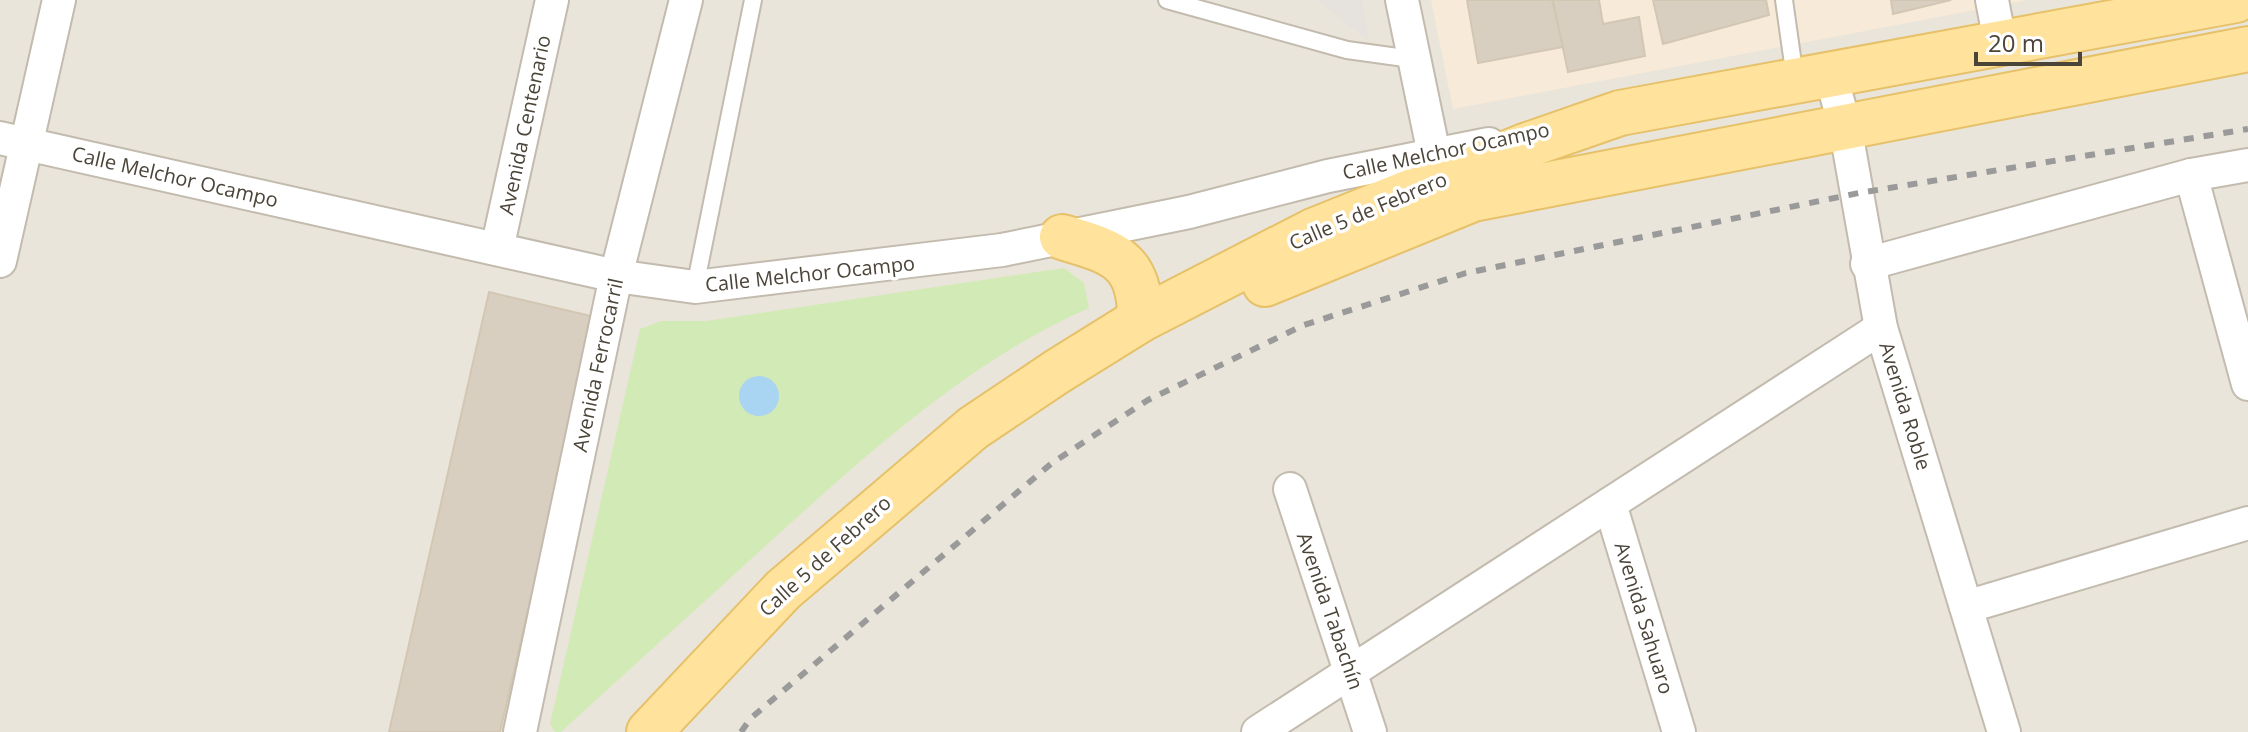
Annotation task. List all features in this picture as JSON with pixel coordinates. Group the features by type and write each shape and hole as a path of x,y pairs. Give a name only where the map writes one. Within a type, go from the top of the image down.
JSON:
{"main road":[{"name":"Calle 5 de Febrero","path":"649,732 783,590 950,447 1058,371 1140,320 1437,169 1525,146 1620,113 2236,0"},
{"name":"Calle 5 de Febrero","path":"691,732 802,607 913,507 1016,428 1185,320 1473,199 2248,49"},
{"path":"1062,237 1103,249 1123,261 1137,284 1140,320"}],"street":[{"path":"0,261 13,141 59,0"},
{"name":"Avenida Centenario","path":"497,249 552,0"},
{"name":"Avenida Ferrocarril","path":"520,732 616,276 686,0"},
{"path":"1402,0 1437,169"},
{"path":"1992,0 2000,42"},
{"name":"Avenida Roble","path":"1813,76 1845,126 1859,193 1867,264 1881,328 2004,732"},
{"name":"Calle Melchor Ocampo","path":"13,141 616,276 695,287 911,263 1189,212 1328,176 1437,169"},
{"path":"1867,264 2191,175 2248,165"},
{"path":"2191,175 2248,384"},
{"path":"1258,732 1353,674 1881,328"},
{"name":"Avenida Tabachín","path":"1290,489 1370,732"},
{"name":"Avenida Sahuaro","path":"1610,504 1679,732"},
{"path":"1966,607 2248,523"}],"lane":[{"path":"695,287 753,0"},
{"path":"1167,0 1347,50 1412,59"},
{"path":"1784,0 1813,76"}],"shaded area":[{"path":"0,0 2248,0 2248,732 0,732"},
{"path":"1317,0 1362,0 1369,41"},
{"path":"1431,0 2028,0 1453,109"}],"green space":[{"path":"1064,268 1084,283 1089,308 1003,354 922,411 808,507 561,732 555,732 550,724 640,329 661,321 706,321"}],"water":[{"path":"759,376 773,382 779,396 773,410 759,416 745,410 739,396 745,382"}],"building":[{"path":"1467,0 1552,0 1563,47 1478,63"},
{"path":"1553,0 1599,0 1603,24 1639,17 1645,56 1568,72"},
{"path":"1653,0 1766,0 1769,15 1663,44"},
{"path":"1891,0 1951,0 1893,14"},
{"path":"489,292 595,317 500,732 389,732"}],"railway":[{"path":"741,732 751,718 1052,463 1148,400 1304,325 1466,273 1859,193 2248,129"}]}
